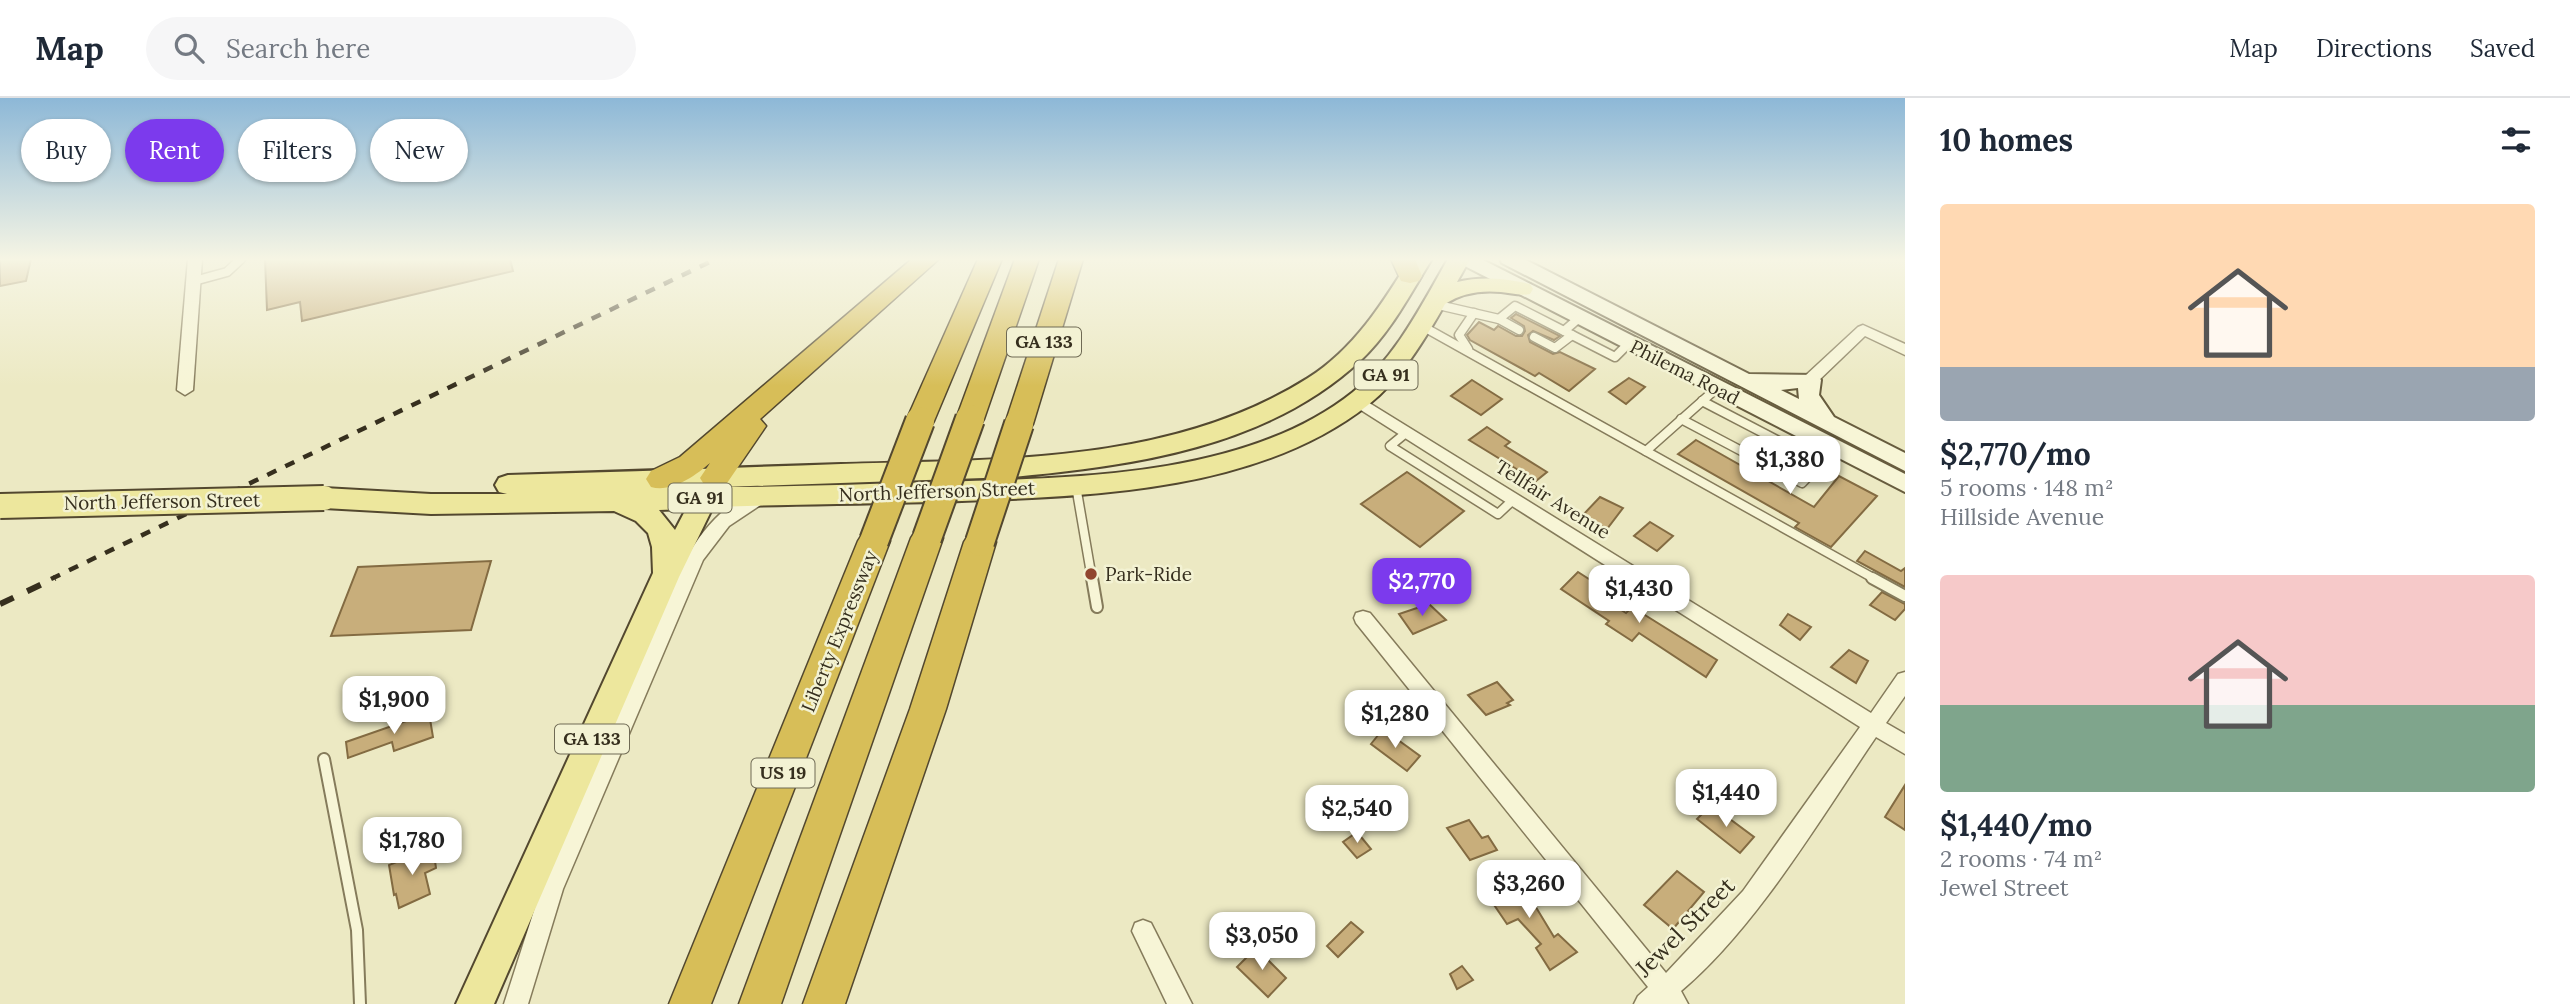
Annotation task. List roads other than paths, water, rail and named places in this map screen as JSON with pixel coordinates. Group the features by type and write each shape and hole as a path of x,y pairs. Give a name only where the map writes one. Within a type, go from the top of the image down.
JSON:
{"highway":[{"path":"661,479 690,464 878,301"},
{"name":"Liberty Expressway","path":"690,1004 920,421 972,301"},
{"name":"US 19","path":"760,1004 1012,301"},
{"name":"GA 133","path":"824,1004 928,709 1058,301"},
{"path":"710,488 779,387"}],"main road":[{"name":"North Jefferson Street","path":"324,498 389,504 598,503 710,488 1024,467 1108,457 1178,442 1259,414 1321,380 1352,356 1368,338 1390,301"},
{"name":"Philema Road","path":"1536,301 1566,328 1629,343 1710,394 1828,456 1905,484"},
{"name":"Philema Road","path":"1590,301 1905,463"},
{"name":"North Jefferson Street","path":"0,506 324,498 402,489 661,479 762,496 1076,486 1175,474 1245,456 1299,435 1357,401 1390,371 1422,326 1435,302"},
{"path":"1735,376 1781,383 1810,380 1808,396 1828,423"},
{"name":"GA 133","path":"475,1004 665,577 710,488"},
{"path":"598,503 632,507 654,520 666,542 665,577"}],"street":[{"path":"185,390 192,301"},
{"path":"1810,380 1863,330 1905,350"},
{"name":"Tellfair Avenue","path":"1357,401 1905,745"},
{"path":"516,1004 552,889 695,559 716,525 762,496"},
{"path":"1363,618 1670,996"},
{"name":"Jewel Street","path":"1646,1004 1670,996 1693,964 1751,899 1905,680"},
{"path":"1143,931 1180,1004"}],"lane":[{"path":"1435,302 1499,319 1566,328 1555,348 1540,338"},
{"path":"1499,319 1515,306 1521,321"},
{"path":"1471,354 1459,335 1474,313"},
{"path":"1422,326 1905,596"},
{"path":"1646,451 1710,394"},
{"path":"1681,419 1802,483 1828,456"},
{"path":"1076,486 1097,607"},
{"path":"324,759 357,930 360,1004"}],"railway":[{"path":"51,579 628,301"},
{"path":"0,604 55,578"}],"place":[{"name":"Park-Ride","path":"1091,574"}]}
